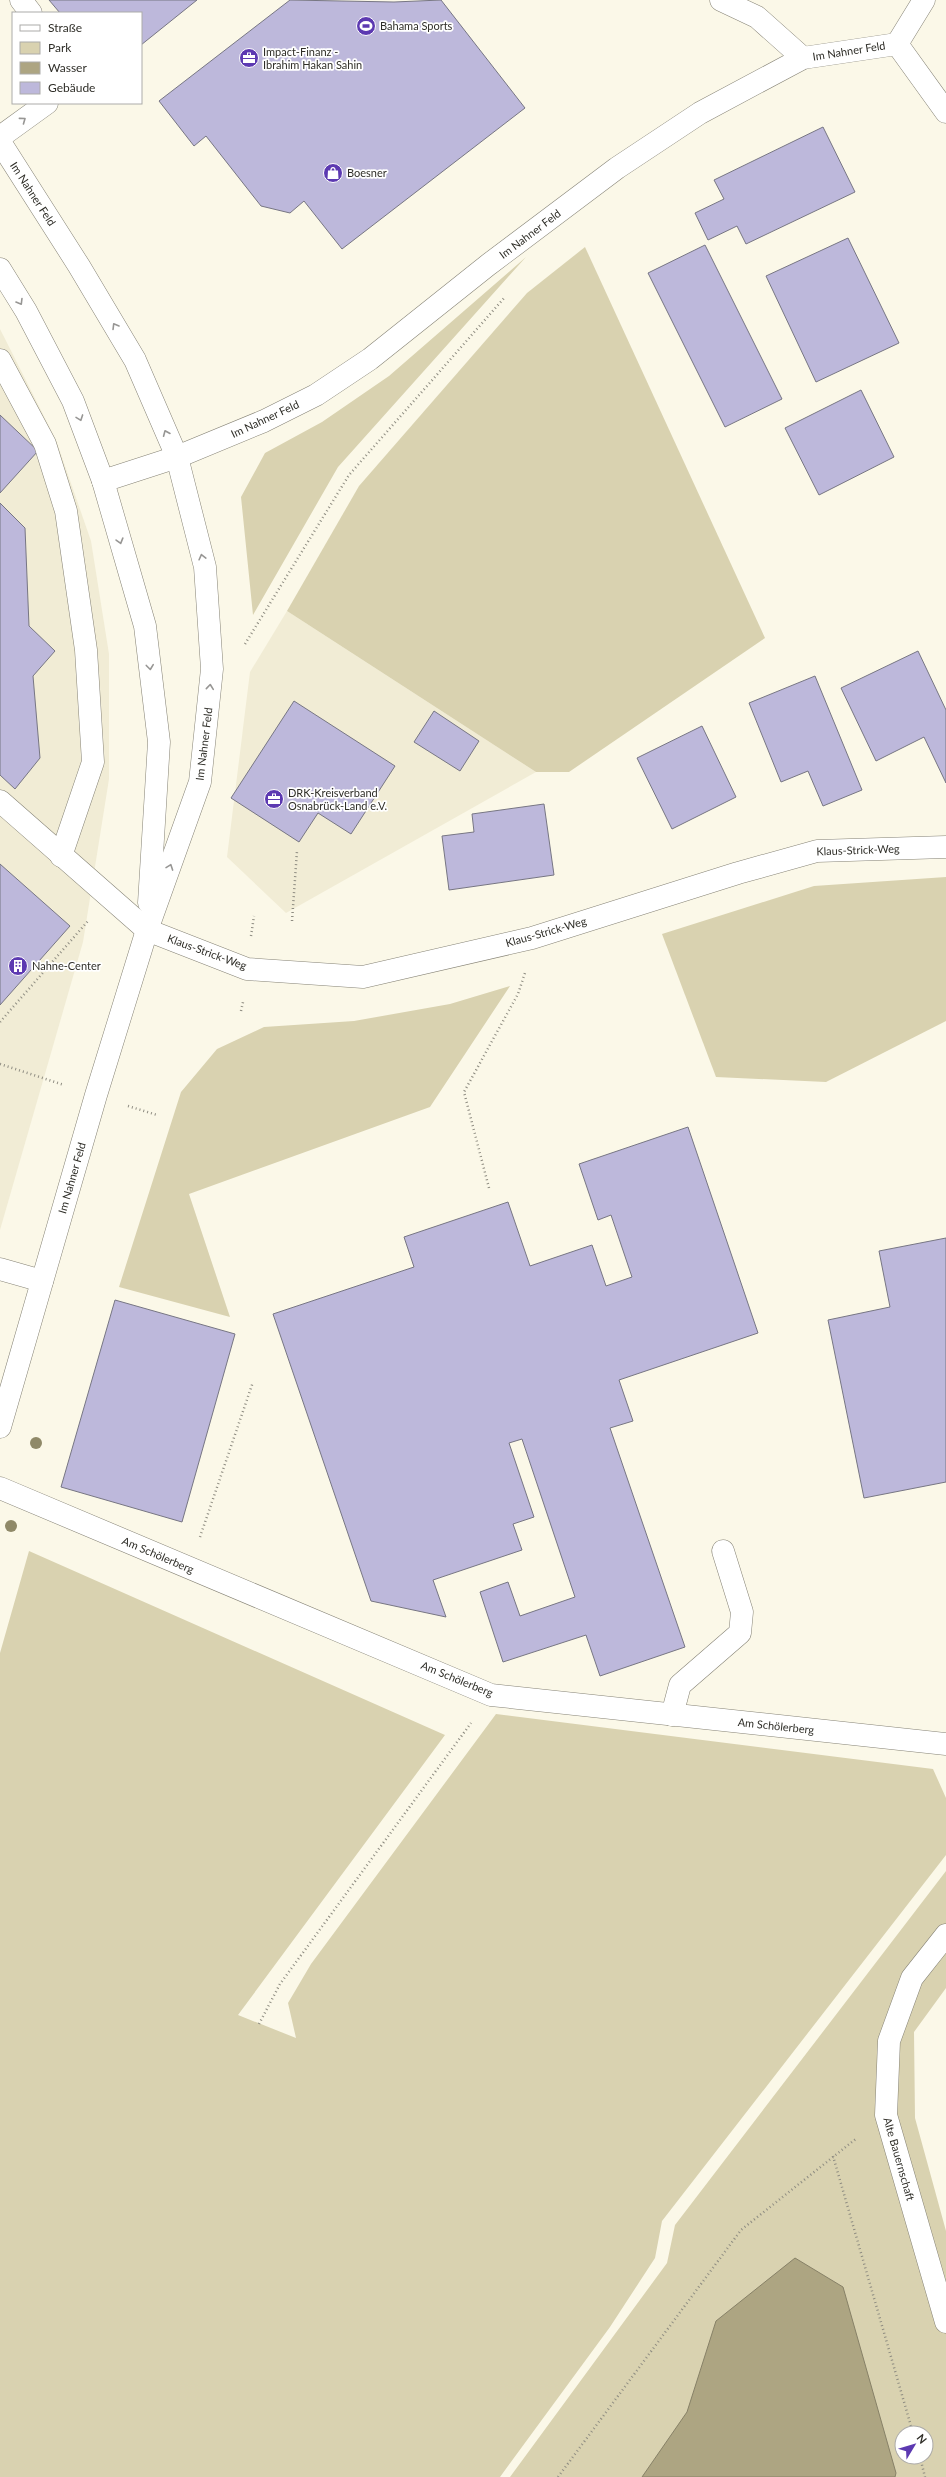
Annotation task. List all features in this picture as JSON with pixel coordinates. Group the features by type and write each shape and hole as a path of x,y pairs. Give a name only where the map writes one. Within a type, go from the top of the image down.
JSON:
{"street":[{"path":"22,0 30,12"},
{"path":"721,0 757,17 803,58"},
{"path":"924,0 896,44 946,112"},
{"name":"Im Nahner Feld","path":"103,481 177,458 264,421 316,395 370,359 488,265 617,168 700,113 803,58 896,44"},
{"path":"0,137 46,104"},
{"name":"Im Nahner Feld","path":"0,142 79,266 135,360 177,458 205,567 212,669 200,782 148,930 42,1281 0,1427"},
{"name":"Im Nahner Feld","path":"0,269 26,311 74,401 103,481 145,626 159,742 148,930"},
{"path":"0,360 45,444 66,511 86,650 93,762 61,856"},
{"name":"Klaus-Strick-Weg","path":"0,801 61,856 148,930 247,969 363,977 532,938 738,873 817,851 946,847"},
{"path":"0,1269 42,1281"},
{"name":"Am Schölerberg","path":"0,1488 491,1695 946,1744"},
{"path":"672,1715 680,1685 740,1633 742,1612 723,1551"},
{"name":"Alte Bauernschaft","path":"946,1935 912,1978 889,2041 886,2115 946,2322"}],"path":[{"path":"245,644 349,475 509,291"},
{"path":"292,921 297,851"},
{"path":"0,1022 89,920"},
{"path":"489,1188 464,1092 518,994 527,968 532,938"},
{"path":"190,1568 253,1382"},
{"path":"259,2024 280,1984 491,1695"},
{"path":"558,2477 741,2230 833,2156 911,2425"},
{"path":"922,2465 925,2477"}],"shaded area":[{"name":"Nahne-Center","path":"0,329 56,440 91,541 109,654 109,779 83,942 0,1230"},
{"path":"287,611 536,772 286,913 227,857 250,672"}],"green space":[{"path":"585,247 765,638 569,772 536,772 287,611 359,486 527,293"},
{"path":"526,257 338,467 253,615 241,497 265,453 322,422 389,376"},
{"path":"946,877 946,1021 826,1082 716,1077 662,934 814,886"},
{"path":"510,986 430,1107 189,1194 230,1317 119,1287 181,1092 217,1049 264,1027 354,1021 450,1004"},
{"path":"29,1551 445,1735 238,2015 296,2038 288,2003 311,1964 496,1714 933,1769 946,1798 946,1855 662,2221 655,2258 610,2327 500,2477 0,2477 0,1653"},
{"path":"946,1871 946,1988 914,2032 915,2118 946,2231 946,2477 510,2477 667,2263 675,2225"}],"water":[{"path":"795,2258 843,2287 896,2473 895,2477 642,2477 687,2412 716,2321"}],"building":[{"path":"49,0 197,0 142,44 142,12 59,12"},
{"path":"290,0 394,2 441,0 525,108 342,249 304,201 290,213 261,206 206,136 194,146 159,101"},
{"path":"823,127 855,192 746,244 737,226 708,240 695,213 724,199 714,180"},
{"path":"848,238 899,343 816,382 766,276"},
{"path":"705,245 782,399 725,427 648,273"},
{"path":"861,390 894,457 819,495 785,428"},
{"path":"0,415 38,451 0,493"},
{"path":"0,503 25,528 29,626 55,651 33,676 40,758 15,789 0,775"},
{"path":"918,651 946,710 946,783 924,737 876,761 841,688"},
{"path":"815,676 862,790 823,806 808,771 781,782 749,703"},
{"path":"294,701 395,766 351,834 318,813 299,842 231,798"},
{"path":"434,711 479,741 460,771 414,742"},
{"path":"702,726 736,797 672,829 637,758"},
{"path":"544,804 554,875 449,890 442,836 474,832 472,814"},
{"name":"Nahne-Center","path":"0,864 70,926 0,1005"},
{"path":"688,1127 758,1333 619,1380 633,1421 610,1428 685,1647 600,1676 586,1635 503,1662 480,1592 508,1582 520,1616 575,1597 522,1439 509,1443 534,1517 513,1524 522,1550 433,1580 446,1617 371,1601 273,1314 414,1267 404,1237 508,1202 530,1266 592,1245 606,1286 632,1277 611,1215 598,1220 579,1164"},
{"path":"946,1238 946,1482 864,1498 828,1320 890,1307 879,1251"},
{"path":"115,1300 235,1334 182,1522 61,1487"}],"place":[{"name":"Bahama Sports","path":"366,26"},
{"name":"Impact-Finanz - Ibrahim Hakan Sahin","path":"249,58"},
{"name":"Boesner","path":"333,173"},
{"name":"DRK-Kreisverband Osnabrück-Land e.V.","path":"274,799"},
{"name":"Nahne-Center","path":"18,966"}]}
